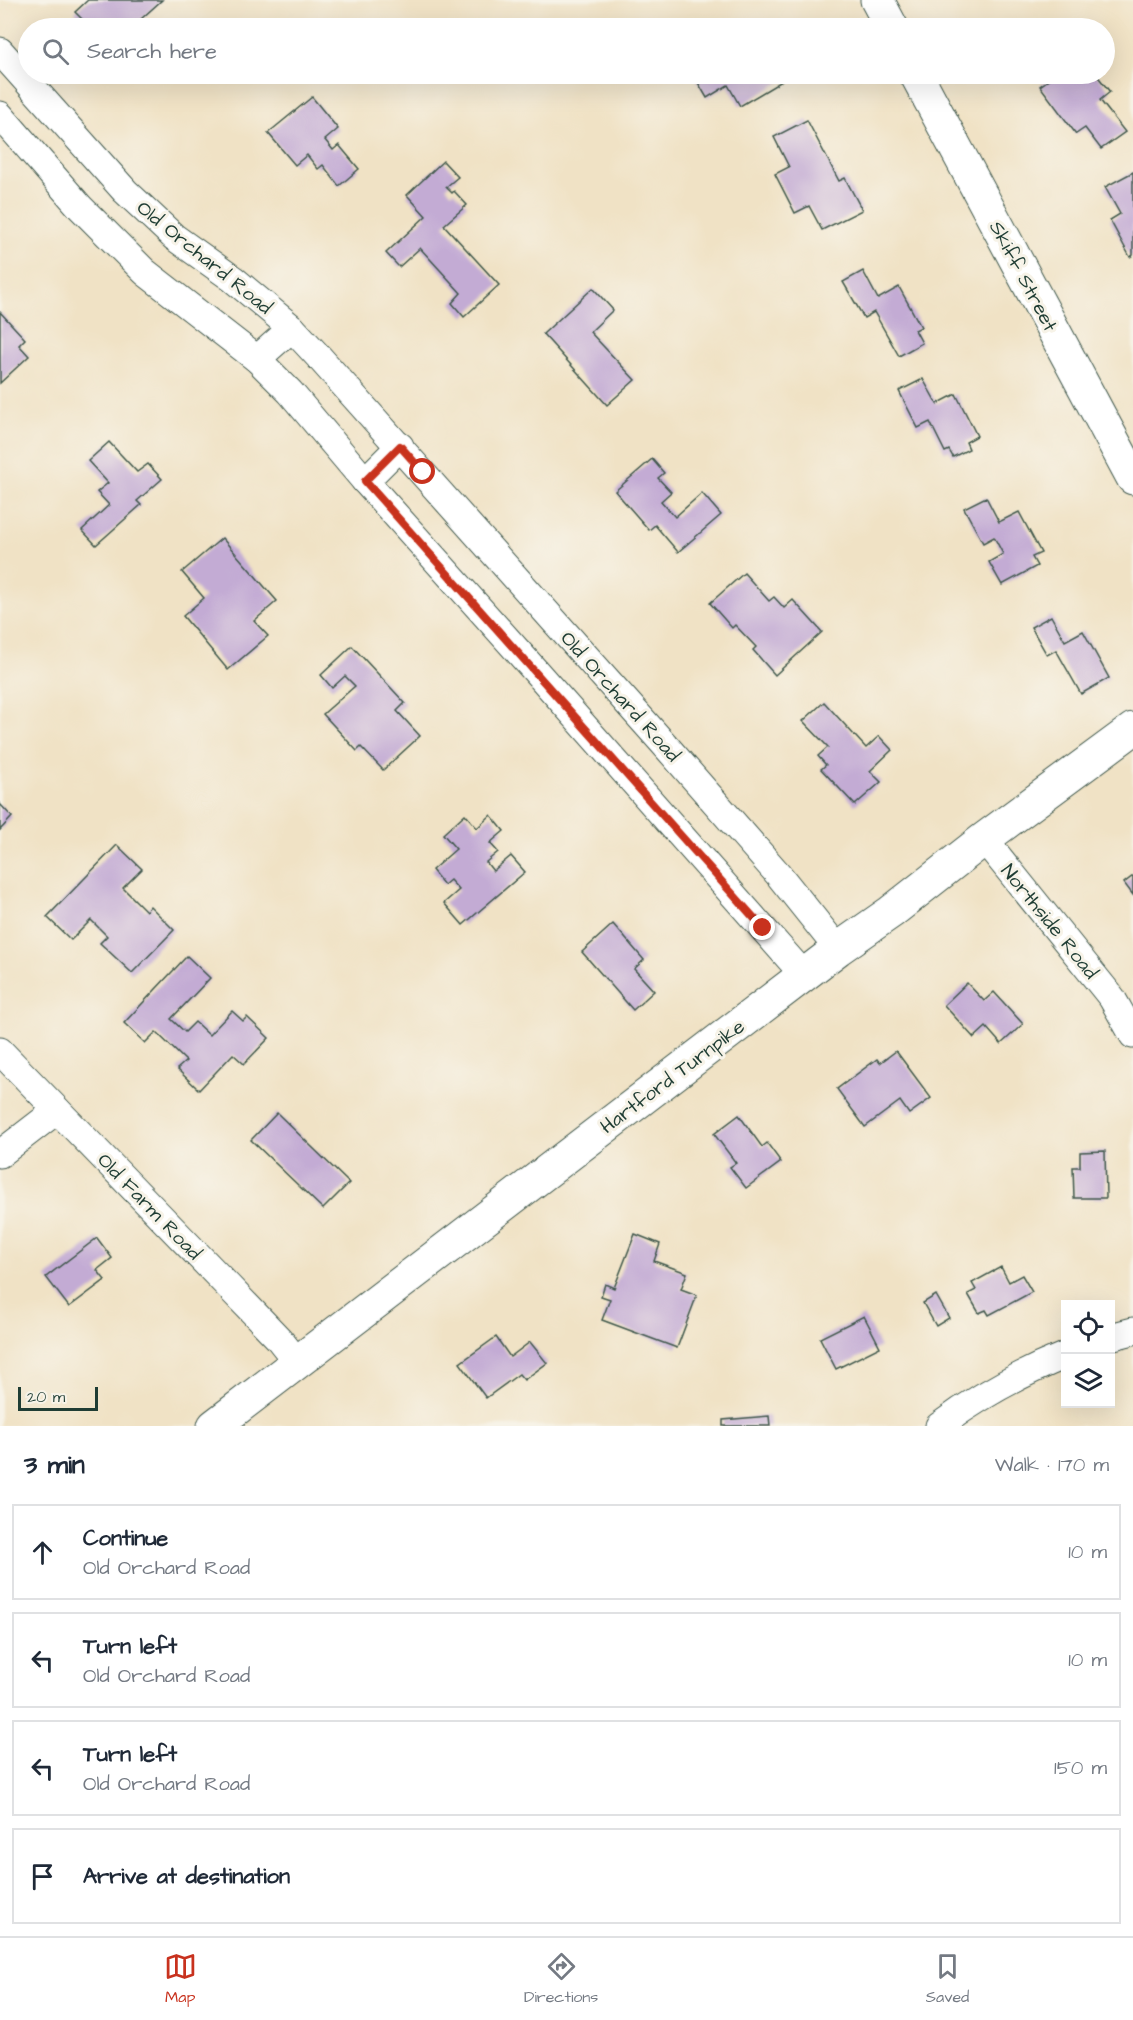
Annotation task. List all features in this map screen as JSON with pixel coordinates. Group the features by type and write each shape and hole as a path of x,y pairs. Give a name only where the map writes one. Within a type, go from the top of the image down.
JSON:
{"main road":[{"path":"877,0 887,18"},
{"name":"Skiff Street","path":"921,84 1133,478"},
{"name":"Hartford Turnpike","path":"214,1426 838,949 891,912 984,839 1133,729"}],"street":[{"name":"Old Orchard Road","path":"0,51 18,71"},
{"name":"Old Orchard Road","path":"29,84 125,191 174,237 233,279 292,328 400,446 762,857 838,949"},
{"path":"0,115 80,207 145,272 257,359 290,392 365,481 539,674 804,975"},
{"name":"Old Orchard Road","path":"257,359 292,328"},
{"path":"365,481 400,446"},
{"name":"Northside Road","path":"984,839 1112,998 1133,1035"},
{"name":"Old Farm Road","path":"0,1051 279,1339 298,1363"},
{"path":"0,1154 57,1110"},
{"path":"1115,1336 1133,1331"},
{"path":"939,1426 967,1404 1020,1374 1061,1357"}],"building":[{"path":"88,0 162,0 142,18 81,18 75,12"},
{"path":"699,84 777,84 740,106 728,85 707,98"},
{"path":"1043,84 1104,84 1110,92 1100,100 1125,132 1101,149 1085,128 1076,134 1040,86"},
{"path":"312,97 338,129 325,140 333,150 339,145 359,169 339,186 323,165 318,169 307,155 295,165 268,133"},
{"path":"807,120 839,181 845,178 862,210 822,230 809,206 795,213 775,174 789,167 774,137"},
{"path":"443,161 458,177 446,187 452,193 454,191 467,205 444,225 499,285 464,317 452,303 461,293 420,248 399,267 386,253 426,216 407,195"},
{"path":"1133,172 1133,255 1130,257 1110,220 1120,214 1105,187"},
{"path":"863,271 878,299 899,287 921,327 915,330 922,343 899,356 874,312 864,318 843,282"},
{"path":"593,288 613,310 590,332 635,380 607,405 543,334"},
{"path":"0,312 25,339 19,345 29,356 0,383"},
{"path":"923,379 937,404 956,394 977,436 966,442 969,449 953,457 949,450 945,452 930,422 918,428 899,391"},
{"path":"109,442 137,472 148,464 162,479 137,501 141,505 96,545 82,530 109,505 97,492 108,483 88,461"},
{"path":"652,459 664,473 658,478 671,492 661,501 675,517 702,493 721,515 678,552 655,525 649,530 615,491"},
{"path":"986,497 999,522 1019,512 1041,553 1032,557 1037,566 1002,585 989,562 1003,554 994,537 983,543 964,508"},
{"path":"222,538 277,601 254,621 268,636 228,670 183,616 204,598 182,572"},
{"path":"744,573 769,601 774,597 784,608 793,600 822,632 775,675 753,650 756,647 735,625 732,628 710,603"},
{"path":"1051,616 1065,641 1083,631 1109,678 1081,694 1056,650 1047,655 1031,627"},
{"path":"352,646 405,703 397,711 420,736 383,770 361,747 357,751 323,714 355,686 345,676 332,688 321,675"},
{"path":"824,702 866,748 879,736 892,750 870,771 881,782 855,805 821,769 826,765 818,756 828,747 803,721"},
{"path":"0,804 12,817 0,830"},
{"path":"465,814 477,828 491,815 504,831 490,843 498,852 486,862 493,871 511,856 525,872 463,925 444,903 459,890 450,880 444,885 432,870 456,849 443,834"},
{"path":"117,845 142,869 123,888 146,911 150,906 174,930 132,973 100,943 107,936 91,920 71,940 47,917"},
{"path":"1133,876 1133,895 1124,883"},
{"path":"613,924 644,960 634,969 654,991 633,1010 582,952"},
{"path":"187,956 210,978 171,1019 185,1032 195,1022 209,1035 232,1011 243,1021 247,1017 269,1038 244,1064 233,1054 199,1090 177,1069 186,1061 156,1032 145,1043 124,1023"},
{"path":"967,983 984,1001 994,992 1023,1024 1001,1044 986,1027 974,1038 944,1005"},
{"path":"896,1051 931,1098 909,1114 900,1101 865,1127 837,1089 877,1059 880,1063"},
{"path":"277,1113 349,1183 323,1209 251,1140"},
{"path":"739,1115 762,1147 767,1143 781,1162 746,1188 730,1167 736,1163 714,1134"},
{"path":"1105,1151 1106,1198 1074,1198 1073,1167 1080,1167 1080,1152"},
{"path":"635,1234 660,1244 654,1261 687,1273 681,1289 697,1295 677,1348 602,1320 610,1299 601,1296 605,1284 614,1288"},
{"path":"97,1238 112,1258 97,1270 105,1280 69,1307 46,1277"},
{"path":"1001,1267 1009,1282 1022,1275 1032,1292 989,1315 986,1310 979,1313 968,1294 976,1290 972,1283"},
{"path":"936,1295 949,1318 936,1326 923,1303"},
{"path":"864,1316 880,1347 836,1369 820,1338"},
{"path":"496,1337 510,1357 530,1342 547,1363 524,1380 519,1374 486,1398 460,1363"},
{"path":"769,1416 770,1426 723,1426 723,1420"}],"route":[{"path":"423,472 400,446 365,481 763,928"}]}
